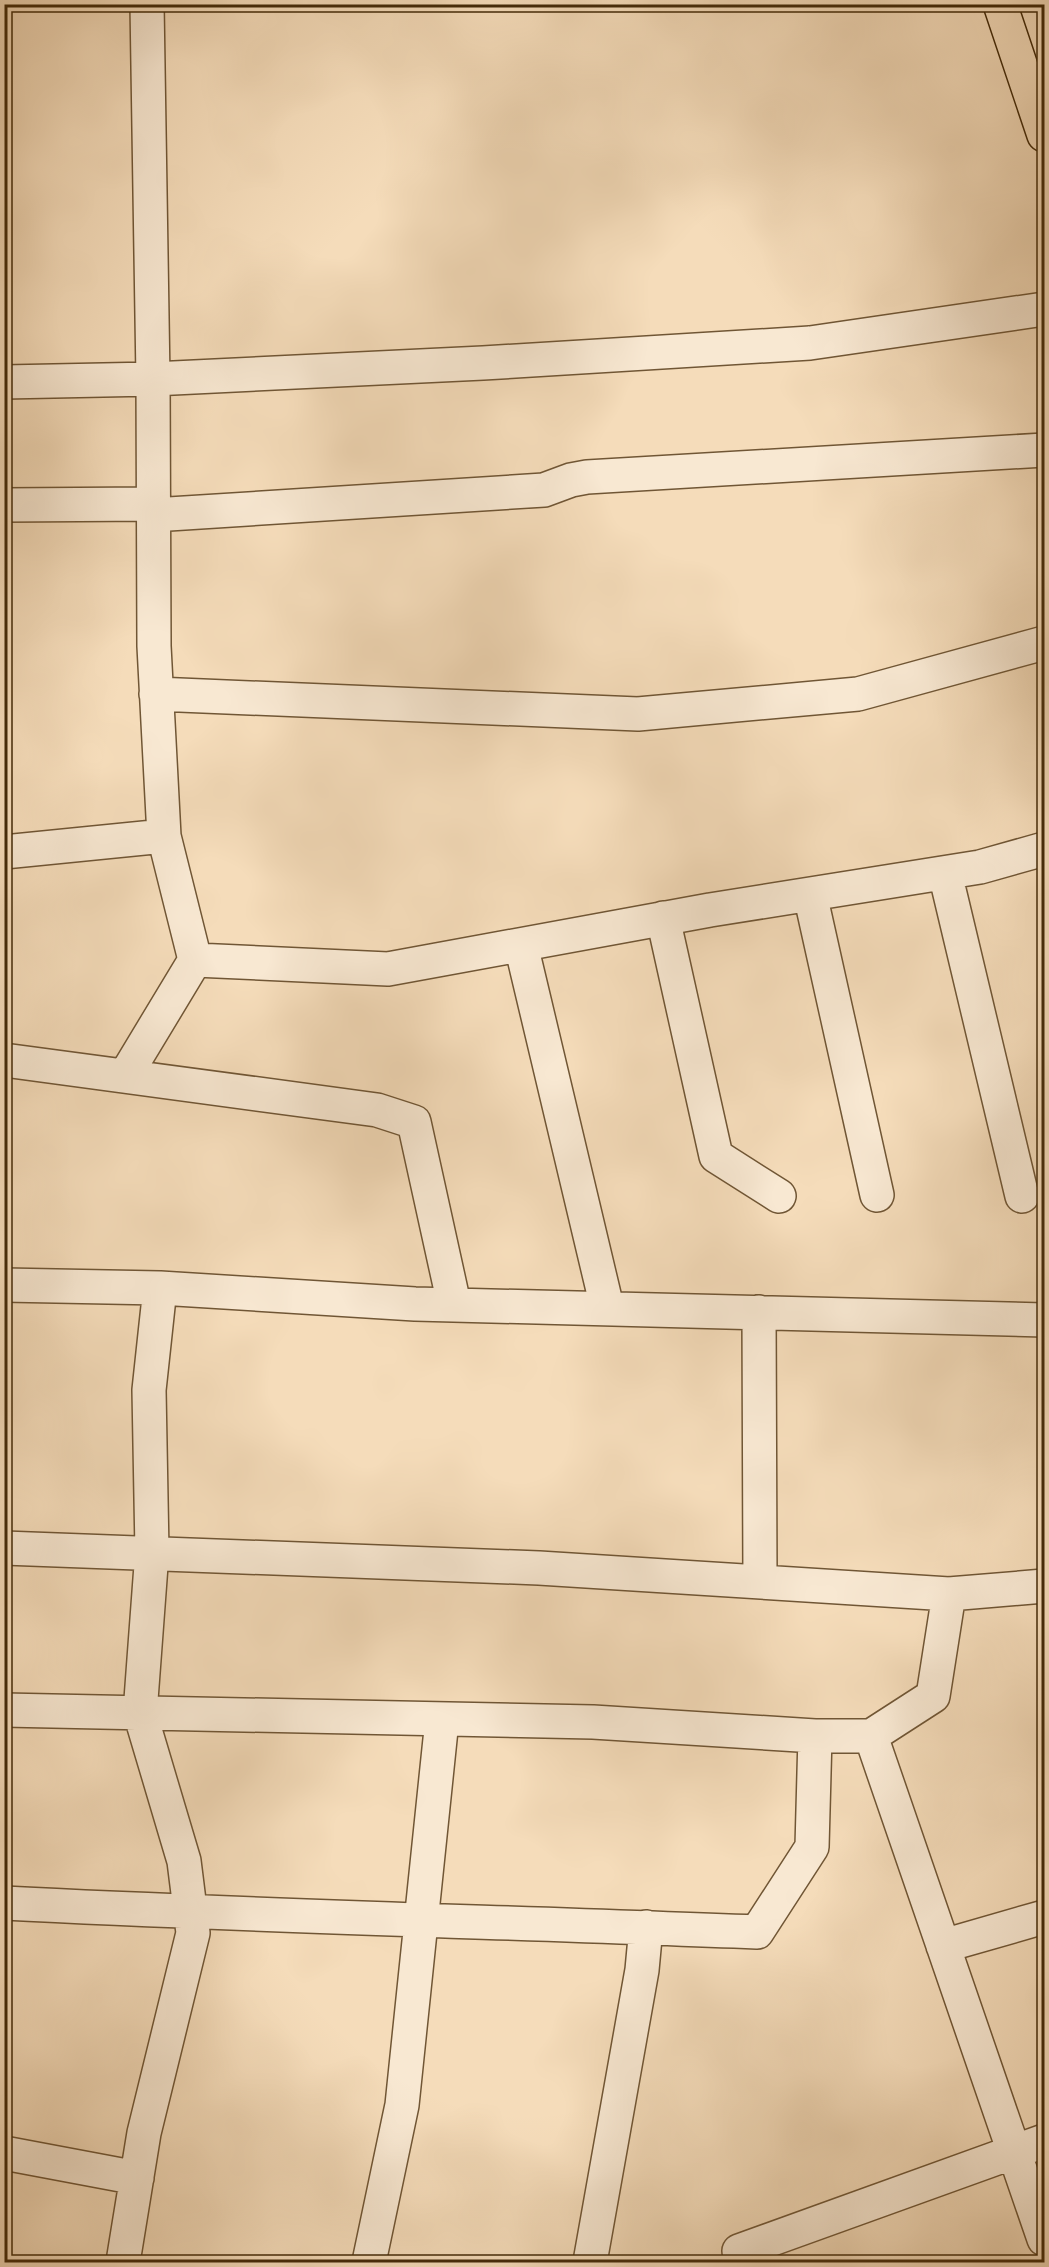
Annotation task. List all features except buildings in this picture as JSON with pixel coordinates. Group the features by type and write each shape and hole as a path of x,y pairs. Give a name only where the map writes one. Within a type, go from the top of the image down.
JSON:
{"highway":[{"path":"999,4 1044,135"}],"street":[{"path":"125,1076 195,960 164,836 156,694 147,4"},
{"path":"4,382 153,379 494,362 810,342 1044,309"},
{"path":"4,505 153,510 544,490 587,477 1044,450"},
{"path":"156,694 638,714 858,694 1044,643"},
{"path":"4,852 164,836"},
{"path":"195,960 388,969 663,918 980,867 1044,849"},
{"path":"945,873 1022,1196"},
{"path":"810,894 877,1195"},
{"path":"663,918 716,1156 779,1196"},
{"path":"521,945 607,1307"},
{"path":"4,1060 377,1110 414,1122 454,1304"},
{"path":"4,1285 160,1288 415,1304 607,1307 1044,1320"},
{"path":"123,2262 144,2133 193,1933 184,1861 140,1713 152,1552 149,1390 160,1288"},
{"path":"759,1312 760,1581"},
{"path":"4,1548 539,1568 949,1594 1044,1586"},
{"path":"4,1710 593,1722 815,1736 872,1736 933,1695 949,1594"},
{"path":"369,2262 402,2105 442,1720"},
{"path":"4,1903 190,1913 757,1932 812,1847 815,1736"},
{"path":"872,1736 943,1946 1030,2146 1044,2239"},
{"path":"943,1946 1044,1917"},
{"path":"590,2262 642,1970 646,1927"},
{"path":"739,2251 1030,2146"},
{"path":"4,2153 137,2178"}]}
